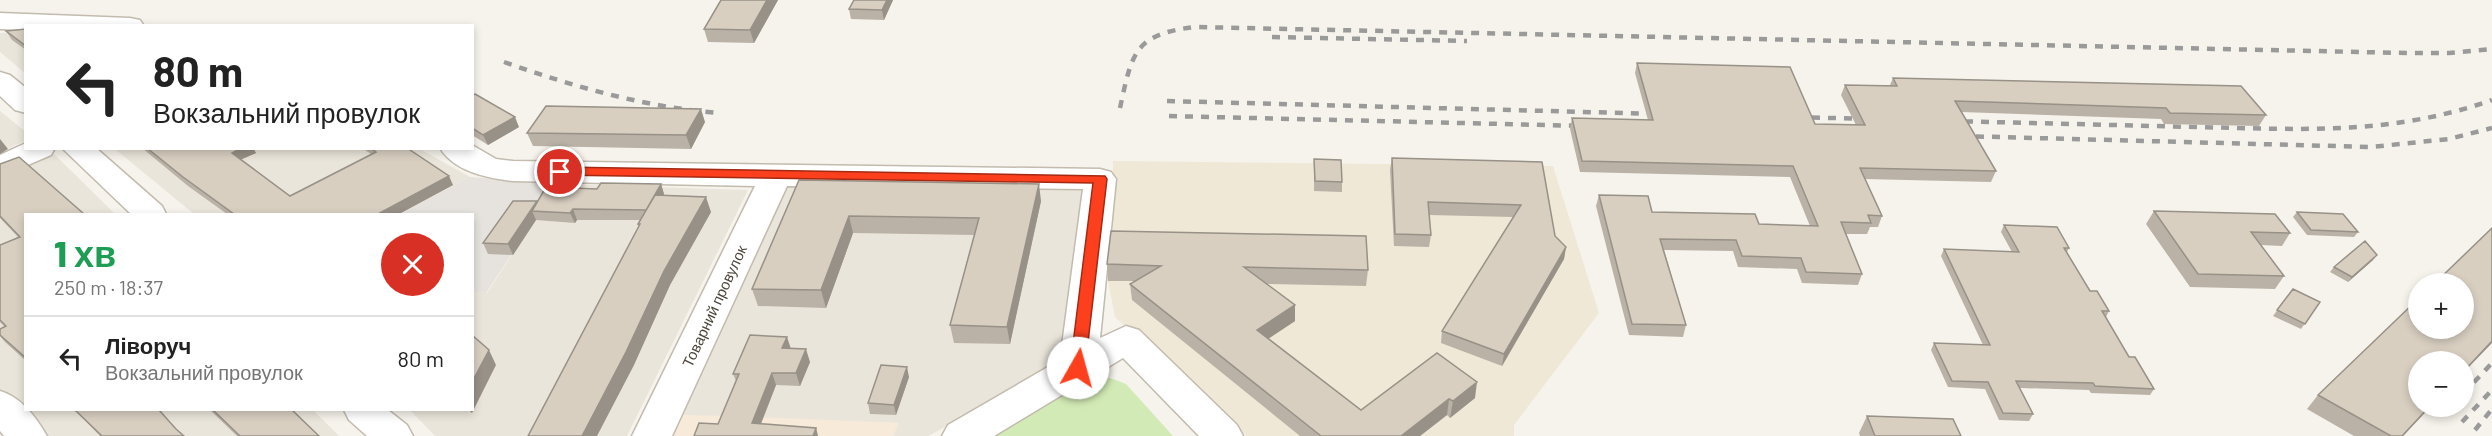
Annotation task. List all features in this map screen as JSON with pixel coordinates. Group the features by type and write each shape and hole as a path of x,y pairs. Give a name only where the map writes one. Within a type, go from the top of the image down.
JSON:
{"street":[{"path":"0,21 78,24"},
{"path":"0,81 24,102"},
{"path":"0,167 36,150"},
{"path":"79,150 149,213"},
{"path":"458,150 488,168 513,171 1100,179 1078,368"},
{"name":"Товарний провулок","path":"652,436 776,176"},
{"path":"962,436 1126,339 1223,436"},
{"path":"0,405 27,436"},
{"path":"364,411 393,436"}],"shaded area":[{"path":"24,32 24,72 0,52 0,33"},
{"path":"0,111 24,130 24,141 0,152"},
{"path":"116,150 422,150 470,177 401,213 193,213"},
{"path":"51,151 114,213 24,213 24,411 314,411 339,436 35,436 0,396 0,172"},
{"path":"1113,161 1553,166 1599,313 1514,425 1514,436 1247,436 1115,317 1108,281 1113,247"},
{"path":"470,177 558,184 486,293 474,292 474,213 401,213"},
{"path":"558,184 748,190 627,436 435,436 411,411 474,411 474,292 487,293"},
{"path":"776,184 1090,184 1061,365 928,436 893,436 898,423 670,415"},
{"path":"670,415 899,423 893,436 659,436"}],"green space":[{"path":"1083,376 1110,378 1126,384 1173,436 975,436"}],"building":[{"path":"721,0 767,0 750,30 704,29"},
{"path":"854,0 887,0 882,10 849,9"},
{"path":"24,29 24,44 6,31"},
{"path":"1637,63 1790,67 1815,124 1865,125 1845,85 1897,86 1893,78 2241,86 2266,115 2170,113 2166,108 1955,101 1996,171 1860,168 1882,216 1868,215 1871,223 1841,222 1862,274 1806,272 1801,258 1742,256 1736,240 1660,239 1686,325 1632,324 1599,195 1648,196 1652,212 1755,214 1759,224 1818,226 1793,166 1582,161 1572,118 1653,120"},
{"path":"474,94 515,117 483,135 474,129"},
{"path":"546,106 701,109 686,135 527,133"},
{"path":"149,150 237,150 232,153 290,196 376,152 374,150 410,150 449,176 380,213 233,213"},
{"path":"19,157 83,213 24,213 24,356 0,335 0,329 6,326 0,320 0,245 20,237 0,216 0,164"},
{"path":"1392,158 1542,162 1555,236 1566,247 1504,354 1442,331 1521,205 1428,202 1431,235 1395,234"},
{"path":"1314,159 1341,160 1342,182 1315,181"},
{"path":"799,180 1039,184 1007,327 950,325 979,218 849,216 821,290 752,289"},
{"path":"601,183 661,184 646,210 573,209 570,213 532,211 546,187 597,189"},
{"path":"655,195 706,197 664,271 626,352 582,436 528,436 640,224 638,224"},
{"path":"513,201 537,201 508,244 483,243"},
{"path":"2154,211 2275,214 2290,233 2251,232 2284,276 2198,274"},
{"path":"2297,212 2343,214 2358,232 2311,230"},
{"path":"2004,225 2057,227 2069,248 2064,248 2090,291 2097,291 2109,311 2102,311 2129,357 2135,357 2154,389 2095,386 2093,383 2016,381 2033,414 2003,413 1988,382 1952,381 1934,343 1990,345 1944,249 2019,252"},
{"path":"2492,228 2492,341 2474,360 2474,351 2408,351 2408,417 2420,417 2402,436 2391,436 2318,395 2408,309 2408,339 2474,339 2474,273 2445,273"},
{"path":"1111,231 1366,236 1368,270 1244,267 1295,305 1257,330 1361,410 1437,353 1477,382 1453,401 1449,399 1401,436 1321,436 1130,284 1161,266 1107,264"},
{"path":"2365,241 2377,255 2352,277 2334,267"},
{"path":"2293,289 2320,302 2305,324 2277,310"},
{"path":"750,335 787,337 782,348 806,349 796,373 772,373 752,423 816,428 813,436 694,436 699,423 718,424 739,374 733,374"},
{"path":"474,337 489,350 474,378"},
{"path":"881,365 907,367 894,405 868,403"},
{"path":"76,411 160,411 184,436 102,436"},
{"path":"214,411 293,411 319,436 240,436"},
{"path":"1867,416 1953,419 1961,436 1875,436"}],"railway":[{"path":"1120,108 1128,73 1139,50 1159,35 1195,27 2407,53 2449,53 2492,49"},
{"path":"1272,37 1467,41"},
{"path":"504,62 610,95 664,106 719,113"},
{"path":"1949,121 2271,129 2345,128 2417,120 2454,112 2492,100"},
{"path":"1167,101 1662,114"},
{"path":"1169,116 1586,126"},
{"path":"1796,117 1868,119"},
{"path":"1960,136 2371,147 2449,139 2492,128"},
{"path":"2474,382 2492,363"},
{"path":"2462,422 2492,390"},
{"path":"2475,430 2492,409"}],"route":[{"path":"560,172 1100,179 1078,368"}]}
